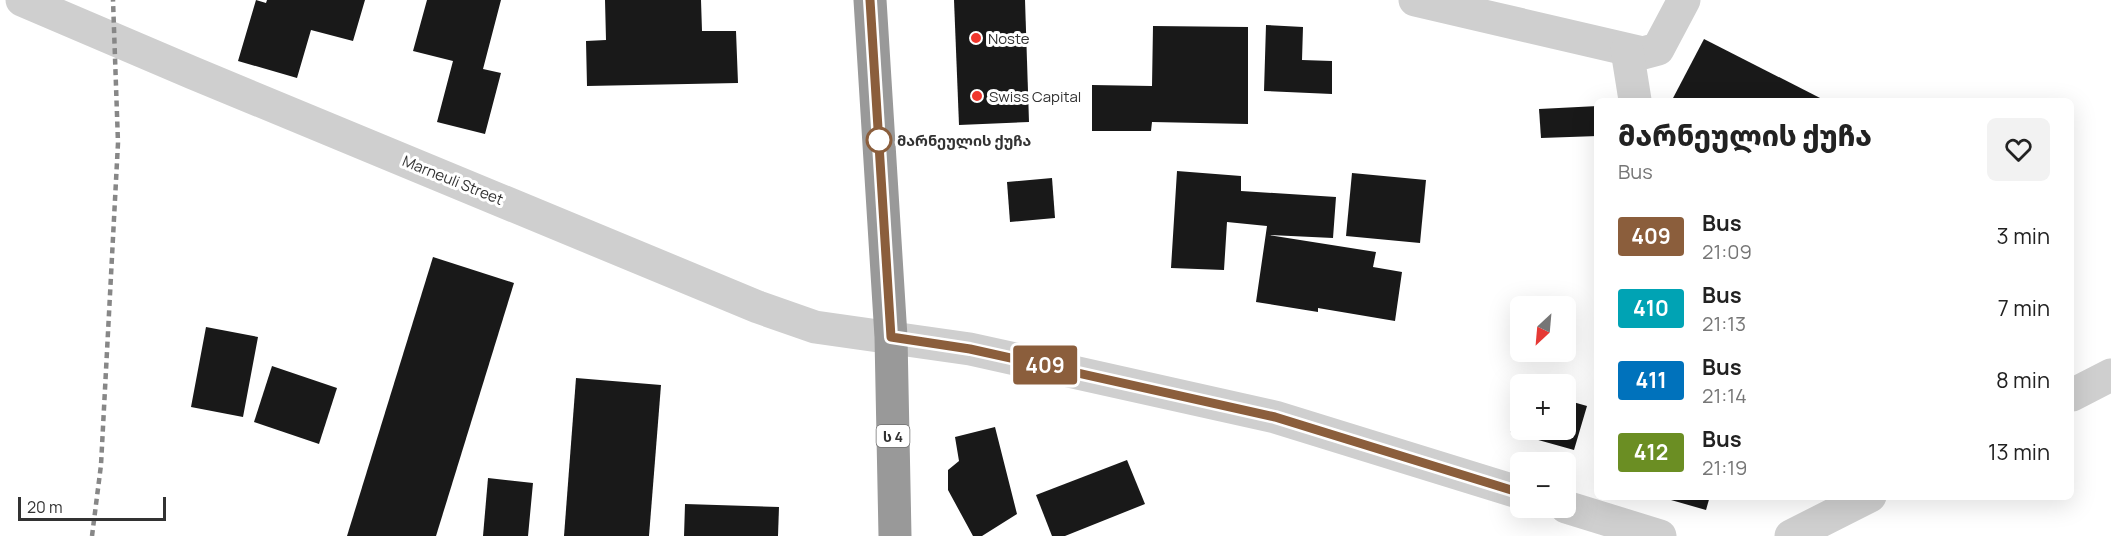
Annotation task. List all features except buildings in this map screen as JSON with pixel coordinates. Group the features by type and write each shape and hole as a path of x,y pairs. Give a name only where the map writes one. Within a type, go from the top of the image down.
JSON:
{"highway":[{"name":"ს 4","path":"870,0 891,337 894,536"}],"street":[{"name":"Marneuli Street","path":"22,0 758,307 815,327 970,349 1275,417 1510,490"},
{"path":"1415,0 1643,53 1658,49 1684,0"},
{"path":"1627,50 1635,98"},
{"path":"2074,394 2111,375"},
{"path":"1791,536 1862,500"},
{"path":"1576,510 1660,536"}],"railway":[{"path":"92,536 101,465 118,143 113,0"}],"bus line":[{"name":"409","path":"870,0 891,337 970,349 1275,417 1510,490"}],"place":[{"name":"Noste","path":"976,38"},
{"name":"Swiss Capital","path":"977,96"},
{"name":"მარნეულის ქუჩა","path":"879,140"}]}
